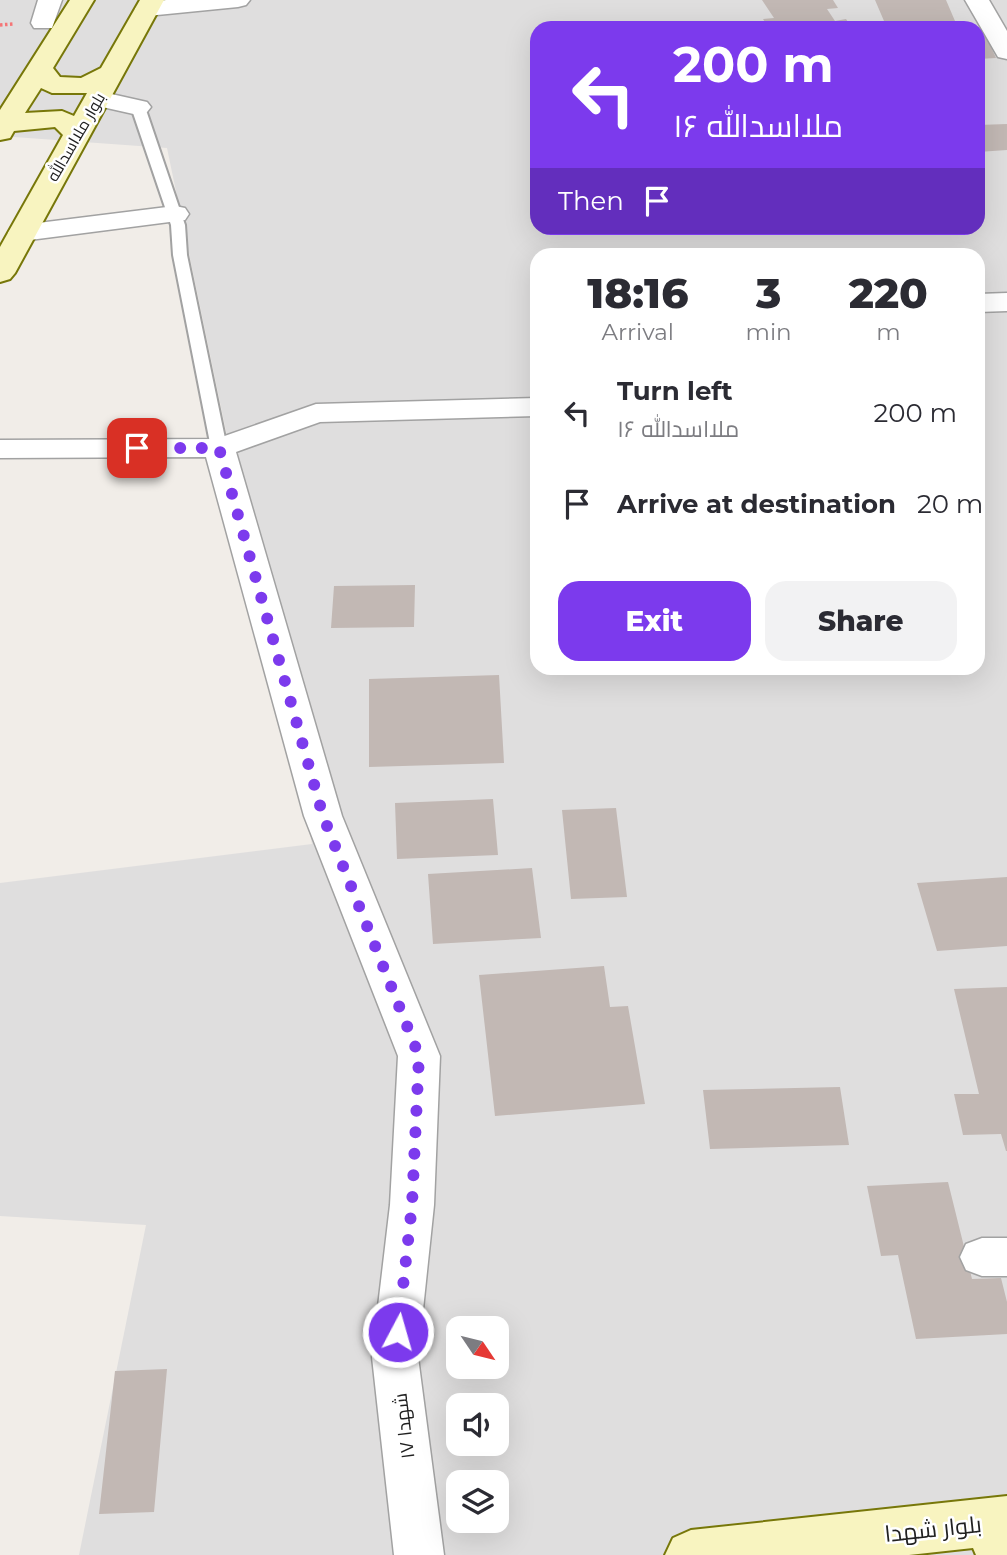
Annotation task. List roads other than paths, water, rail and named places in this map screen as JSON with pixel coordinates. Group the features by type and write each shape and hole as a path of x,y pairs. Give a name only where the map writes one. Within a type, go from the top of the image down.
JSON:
{"main road":[{"path":"2,129 82,0"},
{"name":"بلوار ملااسدالله","path":"0,273 150,5"},
{"path":"40,69 52,85 85,86 114,72"},
{"path":"2,129 34,119 62,118 77,134"},
{"name":"بلوار شهدا","path":"691,1555 1000,1533"}],"street":[{"path":"150,5 238,0"},
{"path":"976,0 1007,52"},
{"path":"98,99 138,107"},
{"path":"22,233 174,214"},
{"path":"985,303 1007,302"},
{"path":"0,449 219,448 316,413 530,407"},
{"name":"شهدا ۱۷","path":"219,448 323,816 419,1056 412,1205 396,1357 419,1555"}],"lane":[{"path":"138,107 174,214 219,448"}]}
